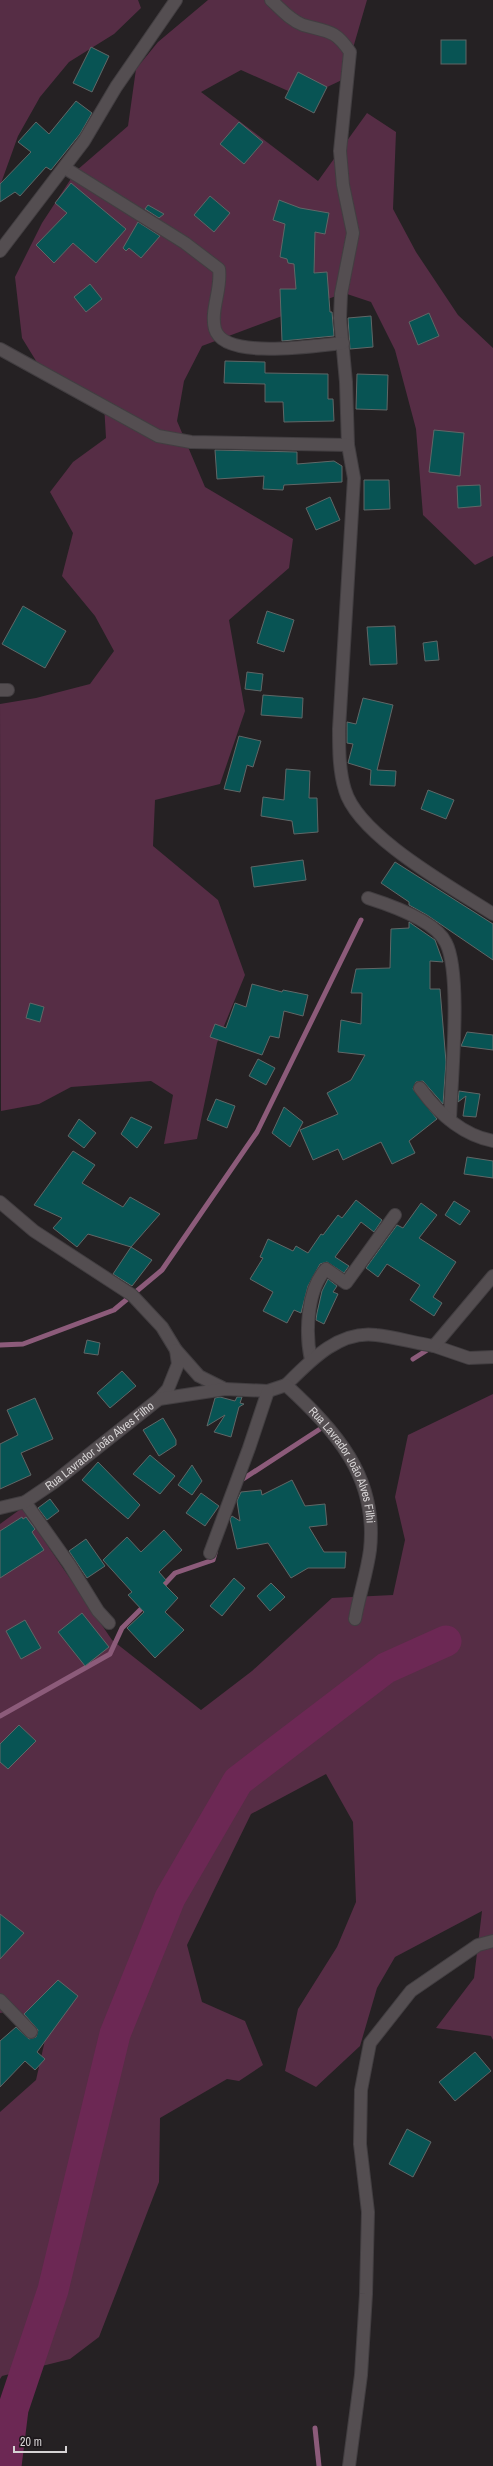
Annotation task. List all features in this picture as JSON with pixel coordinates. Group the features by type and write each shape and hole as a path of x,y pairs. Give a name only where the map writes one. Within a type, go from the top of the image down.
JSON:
{"street":[{"path":"0,251 65,168 84,141 116,87 176,0"},
{"path":"271,0 286,15 302,24 333,32 350,52 340,151 343,186 353,234 341,294 340,318 343,343 348,445 354,478 339,729 339,750 345,791 354,809 366,824 387,842 425,870 493,914"},
{"path":"65,168 185,243 219,269 221,282 214,320 216,331 222,339 232,345 252,349 343,343"},
{"path":"0,349 158,436 191,442 348,445"},
{"path":"368,898 400,908 430,927 446,942 452,959 454,992 450,1120"},
{"path":"420,1088 429,1101 450,1120 469,1134 493,1141"},
{"path":"0,1202 34,1231 132,1295 162,1327 176,1350 199,1376 225,1389 268,1391 286,1385 311,1360 336,1343 357,1336 376,1335 434,1346 469,1358 493,1357"},
{"path":"311,1360 306,1340 317,1279 326,1269 346,1283 395,1215"},
{"path":"434,1346 493,1276"},
{"path":"159,1399 168,1389 178,1364 176,1350"},
{"name":"Rua Lavrador João Alves Filhi","path":"286,1385 312,1409 343,1446 356,1466 362,1481 370,1518 370,1544 355,1619"},
{"name":"Rua Lavrador João Alves Filho","path":"0,1508 25,1502 53,1483 159,1399 225,1389"},
{"path":"210,1553 250,1448 268,1391"},
{"path":"25,1502 69,1564 98,1611 110,1623"},
{"path":"349,2466 361,2375 366,2294 368,2212 360,2144 361,2090 370,2043 410,1991 478,1946 493,1941"},
{"path":"0,2000 31,2032"}],"shaded area":[{"path":"0,0 138,0 141,8 114,34 69,62 40,97 18,136 0,186"},
{"path":"208,0 367,0 344,79 304,98 241,70 201,92 318,181 367,113 396,132 393,209 416,252 458,315 493,348 493,556 475,565 423,515 416,429 395,350 371,302 344,293 202,346 184,381 177,421 205,487 293,539 289,568 229,620 245,711 220,784 155,800 153,846 218,900 245,975 217,1043 197,1139 164,1144 173,1095 151,1081 71,1087 39,1104 1,1111 0,704 36,698 90,684 114,651 95,616 62,576 73,533 50,492 73,462 106,438 104,404 41,369 22,338 15,277 42,223 76,171 128,126 136,69 158,42"},
{"path":"493,1394 493,2040 491,2036 436,2028 474,1978 482,1911 395,1957 377,1988 360,2046 316,2087 285,2071 298,2009 337,1947 356,1902 353,1822 326,1774 251,1814 187,1945 202,2002 245,2021 263,2065 239,2081 227,2079 160,2118 159,2182 99,2337 70,2359 2,2376 0,2379 0,2112 36,2080 45,2040 7,2012 0,2013 0,1524 22,1508 112,1640 201,1710 252,1671 332,1598 393,1595 405,1540 395,1497 408,1435"}],"building":[{"path":"441,40 466,40 466,64 441,64"},
{"path":"91,47 109,56 92,92 73,83"},
{"path":"298,72 327,87 314,113 285,98"},
{"path":"76,101 92,113 80,134 51,170 46,167 20,196 15,192 0,202 0,184 31,152 18,142 36,122 49,134"},
{"path":"239,122 263,142 244,164 220,144"},
{"path":"71,183 126,229 96,263 73,243 54,263 36,245 67,213 55,203"},
{"path":"210,196 230,213 214,232 194,215"},
{"path":"279,200 300,208 329,213 325,234 315,232 314,273 327,272 330,312 332,312 334,336 282,341 280,289 296,289 294,264 288,263 287,259 280,257 285,224 273,220"},
{"path":"148,205 164,214 159,218 145,209"},
{"path":"138,222 160,236 141,258 129,248 126,251 123,248"},
{"path":"90,284 102,299 86,312 74,297"},
{"path":"429,313 439,336 418,345 409,322"},
{"path":"371,316 373,347 350,349 348,318"},
{"path":"225,361 265,362 265,373 328,374 328,399 333,399 334,421 284,422 283,402 265,402 265,384 224,383"},
{"path":"357,374 388,375 387,410 356,409"},
{"path":"434,430 464,433 460,476 429,472"},
{"path":"215,450 297,452 297,464 334,461 342,466 342,482 284,485 283,490 263,489 264,476 217,479"},
{"path":"364,480 389,480 390,509 364,510"},
{"path":"480,485 481,506 458,508 457,486"},
{"path":"330,497 340,520 316,530 306,508"},
{"path":"23,606 66,631 45,668 2,644"},
{"path":"267,611 294,620 284,652 257,643"},
{"path":"395,626 397,664 370,665 367,627"},
{"path":"437,641 439,660 425,661 423,643"},
{"path":"247,672 263,674 261,691 245,689"},
{"path":"263,695 303,698 302,718 261,715"},
{"path":"363,698 393,705 377,770 396,771 395,786 370,785 371,770 348,763 353,744 347,743 347,722 356,724"},
{"path":"239,736 261,741 253,767 247,765 240,792 224,789"},
{"path":"286,769 310,771 309,798 317,798 318,832 294,834 292,821 261,816 263,797 284,800"},
{"path":"428,790 454,800 446,819 421,809"},
{"path":"303,860 306,880 254,887 251,867"},
{"path":"395,862 493,924 493,960 427,915 409,905 409,902 381,883"},
{"path":"409,922 435,940 443,962 430,961 430,989 440,989 446,1062 443,1104 423,1081 416,1082 413,1089 437,1119 409,1141 415,1153 392,1164 381,1142 343,1160 338,1149 313,1160 300,1130 338,1114 327,1093 351,1080 365,1055 338,1052 341,1020 361,1024 362,993 351,993 356,969 390,968 391,929 409,928"},
{"path":"252,984 282,992 283,990 308,995 303,1016 284,1011 279,1038 270,1036 262,1055 210,1037 215,1024 226,1028 235,1003 246,1007"},
{"path":"30,1003 44,1007 40,1022 26,1018"},
{"path":"467,1032 493,1035 493,1050 461,1046"},
{"path":"258,1059 275,1068 266,1085 249,1076"},
{"path":"459,1091 480,1094 476,1117 463,1116 466,1096 458,1102"},
{"path":"216,1099 235,1106 227,1128 207,1120"},
{"path":"284,1107 303,1122 290,1147 272,1133"},
{"path":"131,1117 152,1127 137,1148 121,1134"},
{"path":"79,1119 96,1133 84,1148 68,1136"},
{"path":"73,1151 95,1165 82,1183 123,1207 130,1197 160,1214 131,1247 88,1234 77,1247 53,1228 62,1218 34,1205"},
{"path":"467,1157 493,1161 493,1178 464,1174"},
{"path":"356,1200 382,1220 374,1232 361,1222 335,1257 349,1266 344,1273 327,1262 320,1264 308,1286 301,1313 294,1310 287,1323 263,1311 273,1292 250,1279 263,1258 260,1257 268,1239 293,1251 296,1246 308,1253 321,1234 323,1235 338,1215 342,1218"},
{"path":"454,1201 470,1211 460,1225 445,1215"},
{"path":"421,1203 437,1215 419,1238 456,1262 433,1297 442,1303 434,1316 410,1300 420,1285 387,1264 378,1277 366,1268 397,1225 403,1228"},
{"path":"131,1247 152,1260 132,1286 113,1274"},
{"path":"328,1279 337,1286 333,1292 338,1294 324,1324 316,1320 322,1291"},
{"path":"87,1340 100,1343 98,1355 84,1353"},
{"path":"122,1371 136,1386 110,1408 97,1393"},
{"path":"220,1397 235,1401 237,1397 242,1397 240,1403 244,1404 239,1407 231,1437 214,1432 225,1415 207,1426 215,1398"},
{"path":"35,1398 53,1439 21,1453 31,1475 0,1489 0,1444 18,1435 7,1410"},
{"path":"163,1418 176,1440 176,1445 159,1456 143,1430"},
{"path":"150,1455 175,1476 160,1494 133,1474"},
{"path":"98,1462 140,1505 128,1519 82,1480"},
{"path":"192,1465 202,1481 192,1495 178,1485"},
{"path":"292,1480 305,1506 325,1504 327,1525 309,1527 324,1552 346,1552 345,1568 308,1568 291,1578 268,1543 237,1549 230,1519 232,1516 240,1521 237,1501 241,1492 261,1490 262,1495"},
{"path":"201,1493 219,1506 205,1526 186,1513"},
{"path":"50,1499 59,1511 47,1520 38,1508"},
{"path":"22,1517 23,1519 26,1517 35,1529 32,1532 44,1550 0,1578 0,1531"},
{"path":"164,1530 182,1550 159,1572 166,1580 163,1583 178,1598 165,1612 184,1630 155,1658 127,1628 144,1612 128,1595 132,1592 103,1560 127,1537 141,1552"},
{"path":"86,1539 105,1566 87,1578 69,1551"},
{"path":"234,1578 245,1588 222,1616 210,1606"},
{"path":"271,1583 285,1597 270,1611 257,1596"},
{"path":"82,1613 109,1647 85,1666 58,1632"},
{"path":"25,1620 41,1648 21,1659 6,1631"},
{"path":"19,1725 36,1741 8,1769 0,1762 0,1744"},
{"path":"0,1914 24,1933 0,1959"},
{"path":"58,1980 78,1996 37,2052 45,2059 35,2070 25,2061 0,2087 0,2041 16,2027 29,2039 36,2037 38,2030 24,2014"},
{"path":"475,2052 491,2071 455,2101 439,2082"},
{"path":"407,2129 431,2142 413,2177 389,2164"}],"waterway":[{"path":"0,1345 23,1344 114,1310 162,1270 257,1132 361,920"},
{"path":"413,1359 432,1347"},
{"path":"240,1481 320,1429"},
{"path":"160,1589 175,1573 213,1560 215,1553"},
{"path":"0,1716 110,1654 122,1628 146,1604"},
{"path":"6,2466 13,2409 53,2290 115,2034 170,1898 238,1781 386,1668 446,1641"},
{"path":"315,2428 319,2466"}]}
